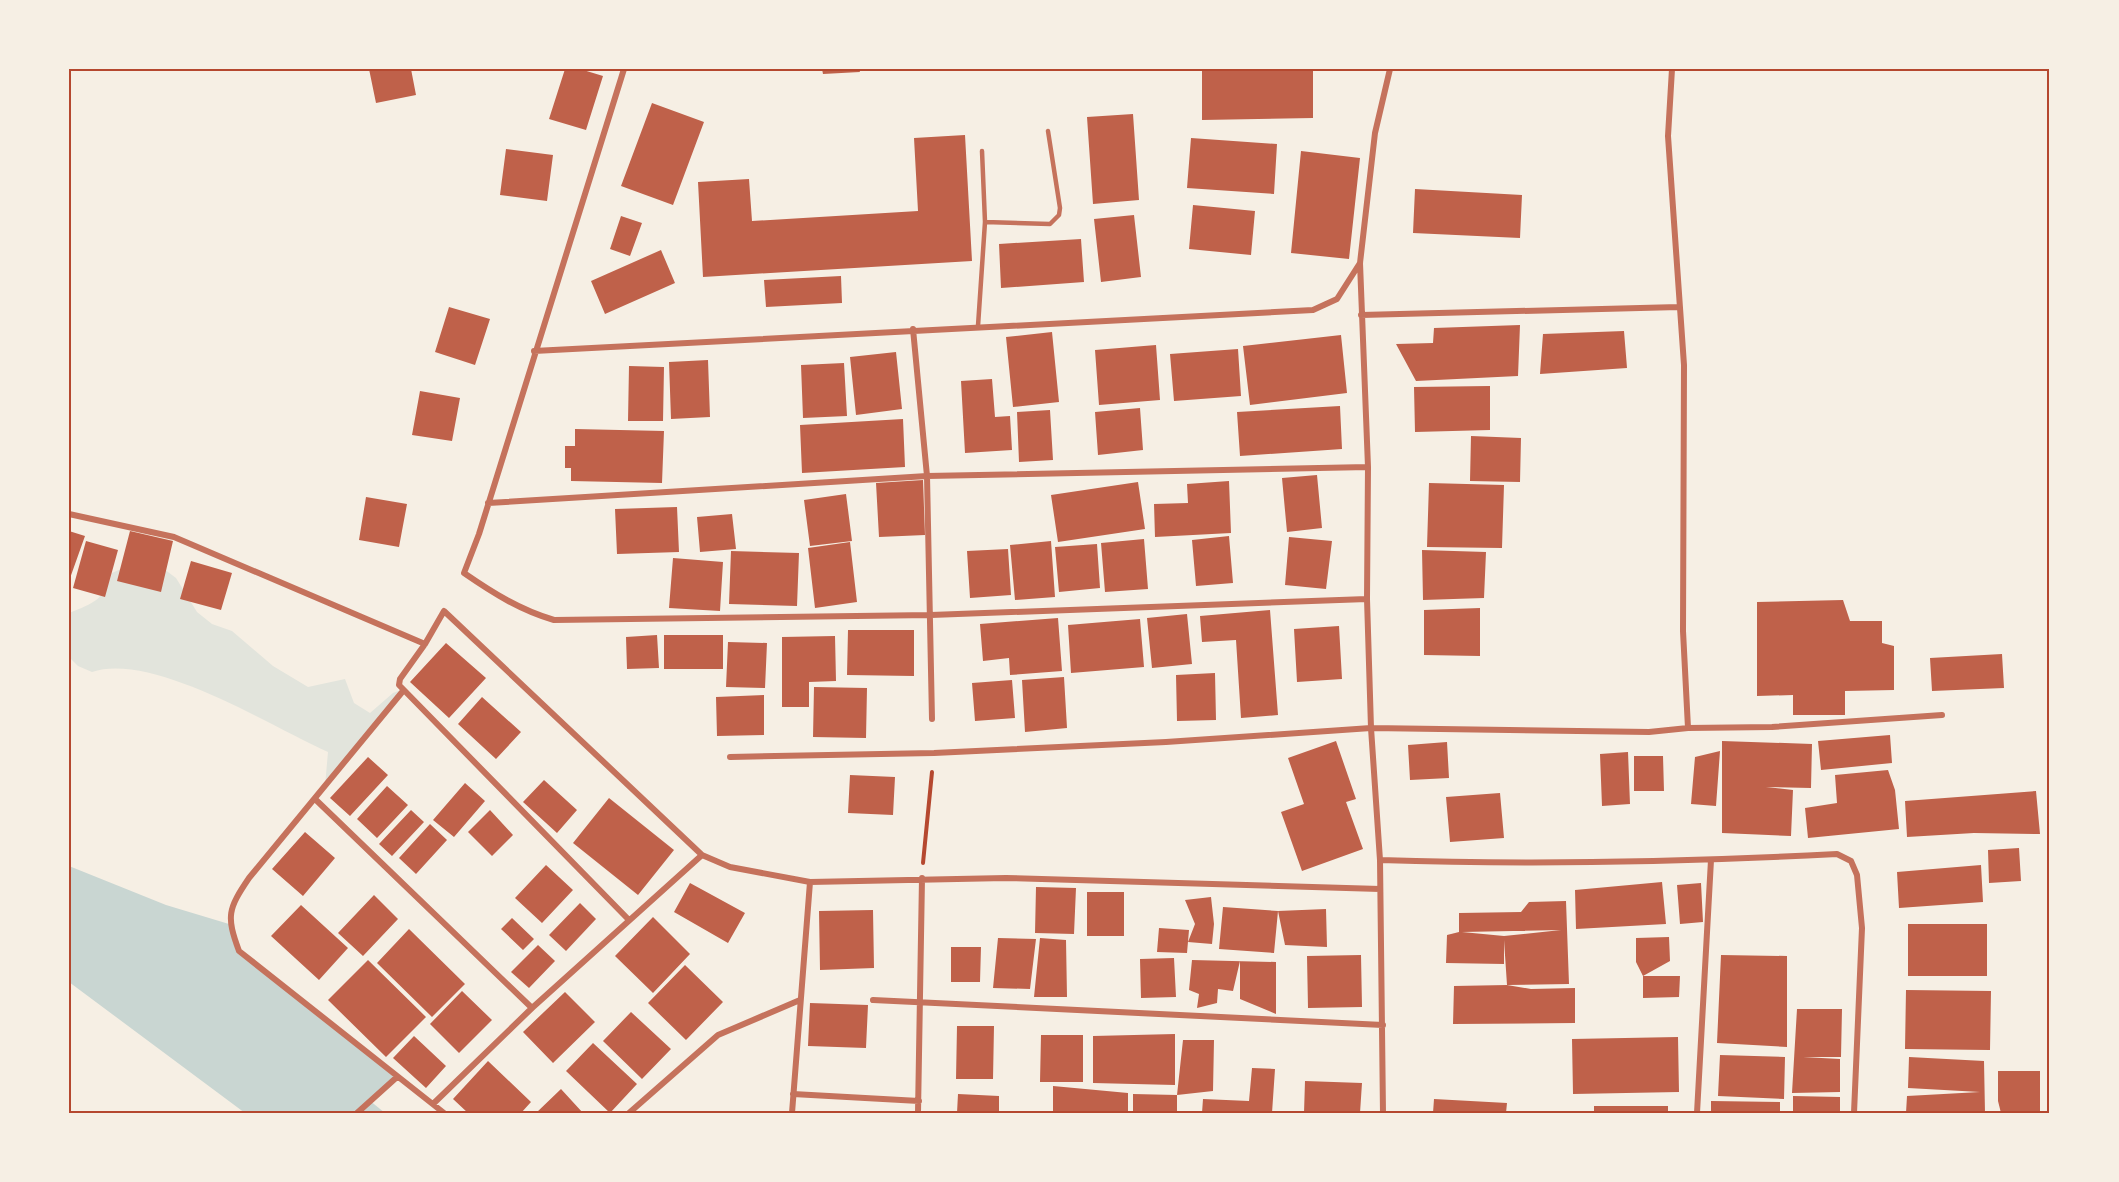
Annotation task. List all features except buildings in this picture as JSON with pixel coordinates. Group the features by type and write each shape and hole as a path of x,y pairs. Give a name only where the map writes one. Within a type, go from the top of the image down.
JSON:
{"street":[{"path":"624,69 464,573 496,595 533,614 554,620 931,615 1367,599"},
{"path":"1383,1113 1380,860 1371,728 1367,599 1368,468 1360,263 1375,133 1390,69"},
{"path":"1672,69 1668,136 1684,365 1683,621 1688,728"},
{"path":"534,351 913,329 1313,310 1337,299 1360,263"},
{"path":"1361,315 1679,307"},
{"path":"913,329 927,476 932,719"},
{"path":"488,503 927,476 1368,468"},
{"path":"69,514 174,537 425,644"},
{"path":"629,920 399,685 400,679 425,644 444,611 702,855 730,867 810,882 922,878 1220,883 1380,889"},
{"path":"403,691 249,878 234,900 229,924 239,951 444,1113"},
{"path":"730,757 934,753 1166,742 1371,728 1649,732 1688,728 1772,727 1942,715"},
{"path":"315,799 532,1008"},
{"path":"1380,860 1489,864 1711,860 1837,854 1847,857 1854,865 1862,928 1854,1113"},
{"path":"433,1104 532,1008 702,855"},
{"path":"1697,1113 1711,860"},
{"path":"918,1113 922,878"},
{"path":"792,1113 810,882"},
{"path":"629,1113 718,1035 800,1000"},
{"path":"873,1000 921,1000 1383,1025"},
{"path":"357,1113 397,1077"},
{"path":"793,1094 919,1101"}],"lane":[{"path":"985,222 1050,224 1056,218 1060,208 1048,131"},
{"path":"978,326 985,222 982,151"}],"path":[{"path":"922,878 934,753"}],"shaded area":[{"path":"148,557 176,578 197,612 212,624 232,631 273,666 308,687 345,679 354,703 370,713 393,693 401,690 325,786 328,752 244,710 178,682 146,672 117,669 92,672 78,666 69,657 69,613 97,599 105,589 112,573"},
{"path":"69,866 166,905 229,924 240,951 397,1077 369,1100 385,1113 245,1113 69,982"}]}
